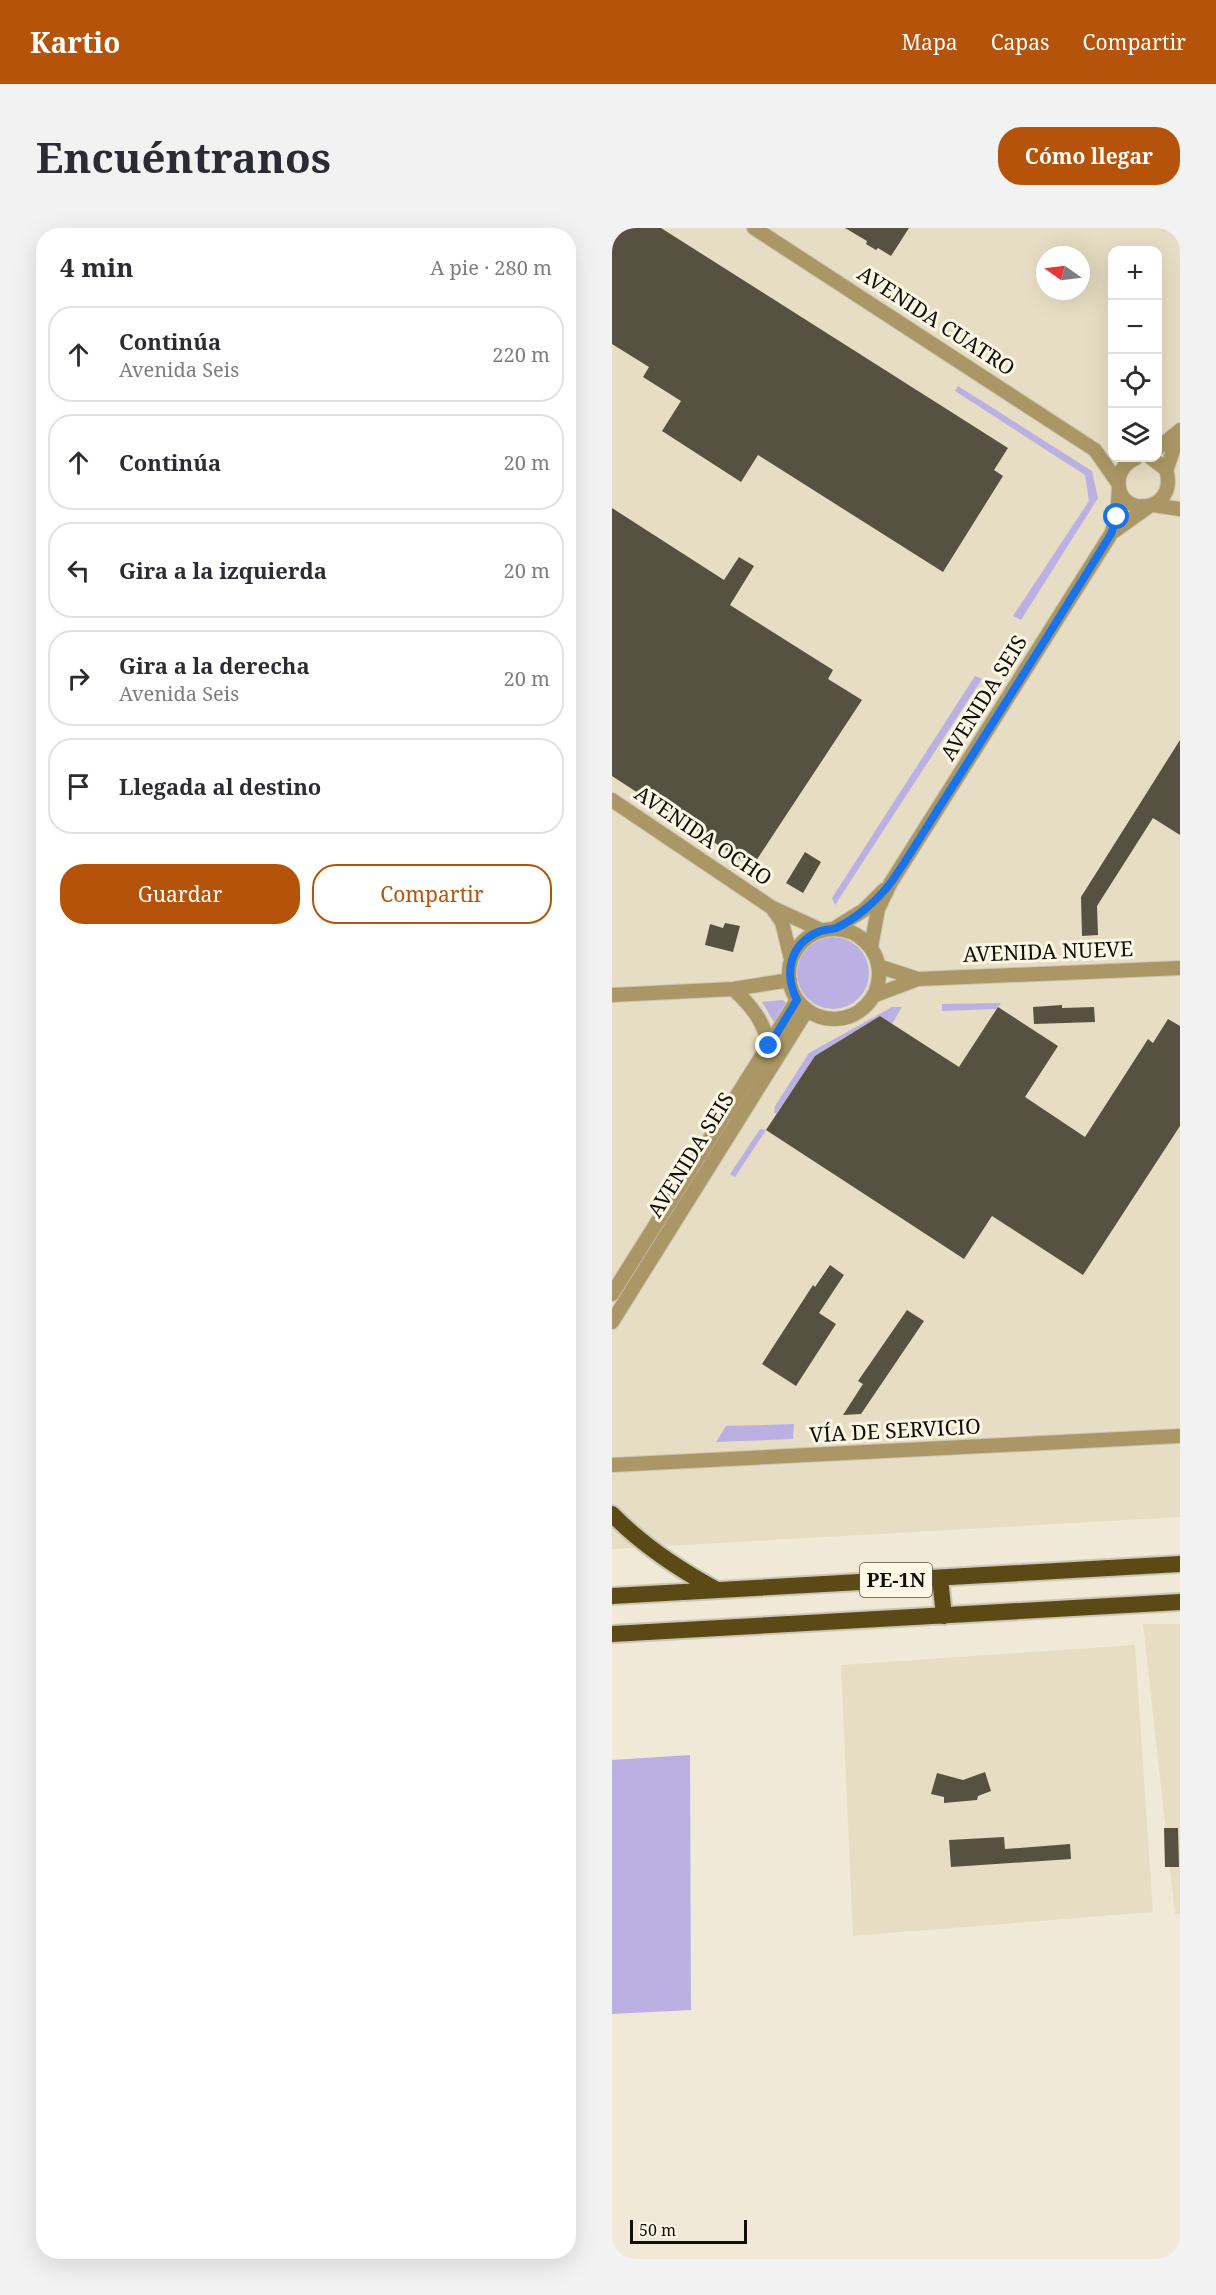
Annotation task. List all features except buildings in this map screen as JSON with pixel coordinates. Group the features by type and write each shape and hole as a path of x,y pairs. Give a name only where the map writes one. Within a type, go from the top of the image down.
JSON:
{"highway":[{"path":"612,1514 631,1533 679,1569 718,1590"},
{"name":"PE-1N","path":"612,1596 1180,1564"},
{"path":"940,1578 944,1616"},
{"name":"PE-1N","path":"612,1634 1180,1602"}],"street":[{"name":"AVENIDA CUATRO","path":"754,228 1095,450 1108,453"},
{"path":"1162,445 1179,431"},
{"path":"1111,534 1167,492 1167,473 1179,431"},
{"name":"AVENIDA CUATRO","path":"1095,450 1119,485 1125,499 1131,504 1150,506"},
{"path":"1111,534 1117,517 1119,485 1124,466 1130,462"},
{"path":"1159,462 1180,496"},
{"path":"1150,506 1180,509"},
{"name":"AVENIDA SEIS","path":"871,947 878,909 890,884 1111,534"},
{"name":"AVENIDA OCHO","path":"612,800 771,907 828,929"},
{"name":"AVENIDA SEIS","path":"828,929 864,910 890,884"},
{"name":"AVENIDA OCHO","path":"771,907 782,922 791,959"},
{"path":"828,929 849,930 871,947 878,966 878,981 873,996 861,1011 848,1017 820,1017 802,1005 790,980 791,959 808,937 828,929"},
{"name":"AVENIDA NUEVE","path":"878,966 918,979"},
{"name":"AVENIDA NUEVE","path":"873,996 918,979 1180,968"},
{"path":"612,995 734,989 790,980"},
{"path":"734,989 753,1006 766,1031 772,1064"},
{"name":"AVENIDA SEIS","path":"612,1294 769,1046 802,1005"},
{"name":"AVENIDA SEIS","path":"612,1322 772,1064 802,1005"},
{"name":"VÍA DE SERVICIO","path":"612,1465 1180,1436"}],"shaded area":[{"path":"612,228 1180,228 1180,1517 612,1549"},
{"path":"958,386 1092,471 1098,498 1021,620 1013,616 1089,501 1085,475 955,391"},
{"path":"975,676 982,679 835,905 832,898"},
{"path":"840,937 859,947 867,959 869,973 867,987 859,999 847,1007 826,1009 807,999 799,987 797,966 807,947 819,939"},
{"path":"783,1000 787,1004 775,1024 762,1002"},
{"path":"1001,1003 996,1009 942,1011 942,1004"},
{"path":"892,1007 902,1007 892,1024 880,1016 814,1058 776,1114 774,1112 775,1106 809,1053"},
{"path":"760,1129 766,1130 735,1177 730,1174"},
{"path":"794,1424 793,1439 716,1442 726,1426"},
{"path":"1143,1624 1180,1624 1180,1914 1175,1914"},
{"path":"1135,1645 1153,1912 853,1936 841,1665"},
{"path":"690,1755 691,2010 612,2014 612,1760"}],"route":[{"path":"769,1046 797,1000 791,987 789,974 791,959 798,947 808,937 821,930 835,928 864,910 890,884 1015,690 1111,534 1117,517"}]}
